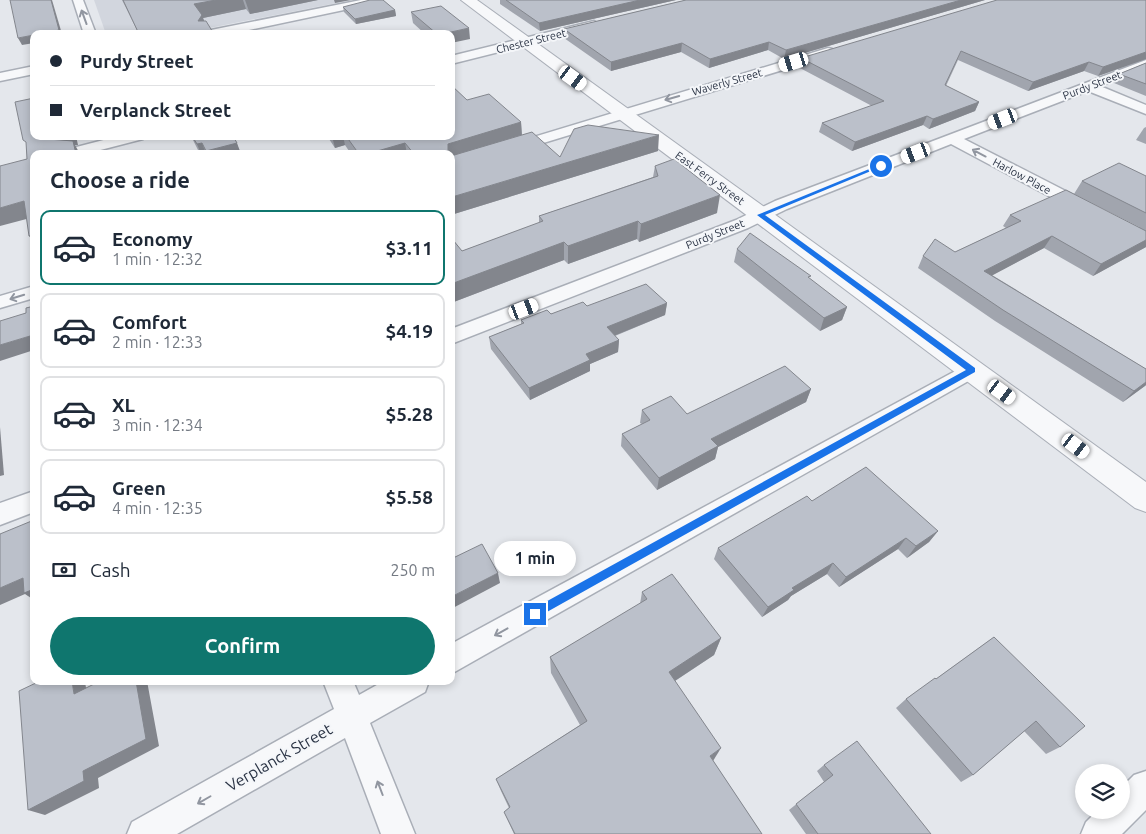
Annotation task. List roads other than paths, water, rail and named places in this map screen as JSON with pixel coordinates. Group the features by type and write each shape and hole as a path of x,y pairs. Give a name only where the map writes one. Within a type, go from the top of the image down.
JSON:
{"street":[{"path":"78,0 89,30"},
{"path":"231,30 377,0"},
{"name":"East Ferry Street","path":"468,0 1146,498"},
{"name":"Chester Street","path":"455,59 606,22"},
{"name":"Waverly Street","path":"496,153 841,48"},
{"name":"Purdy Street","path":"455,335 742,224 788,202 1146,64"},
{"path":"0,76 30,71"},
{"path":"1088,86 1146,110"},
{"name":"Harlow Place","path":"952,139 1094,213"},
{"path":"82,150 121,140"},
{"path":"0,302 30,293"},
{"path":"455,658 972,370"},
{"path":"0,514 30,503"},
{"path":"340,685 398,834"},
{"name":"Verplanck Street","path":"144,834 407,685"},
{"path":"1098,834 1146,787"}]}
